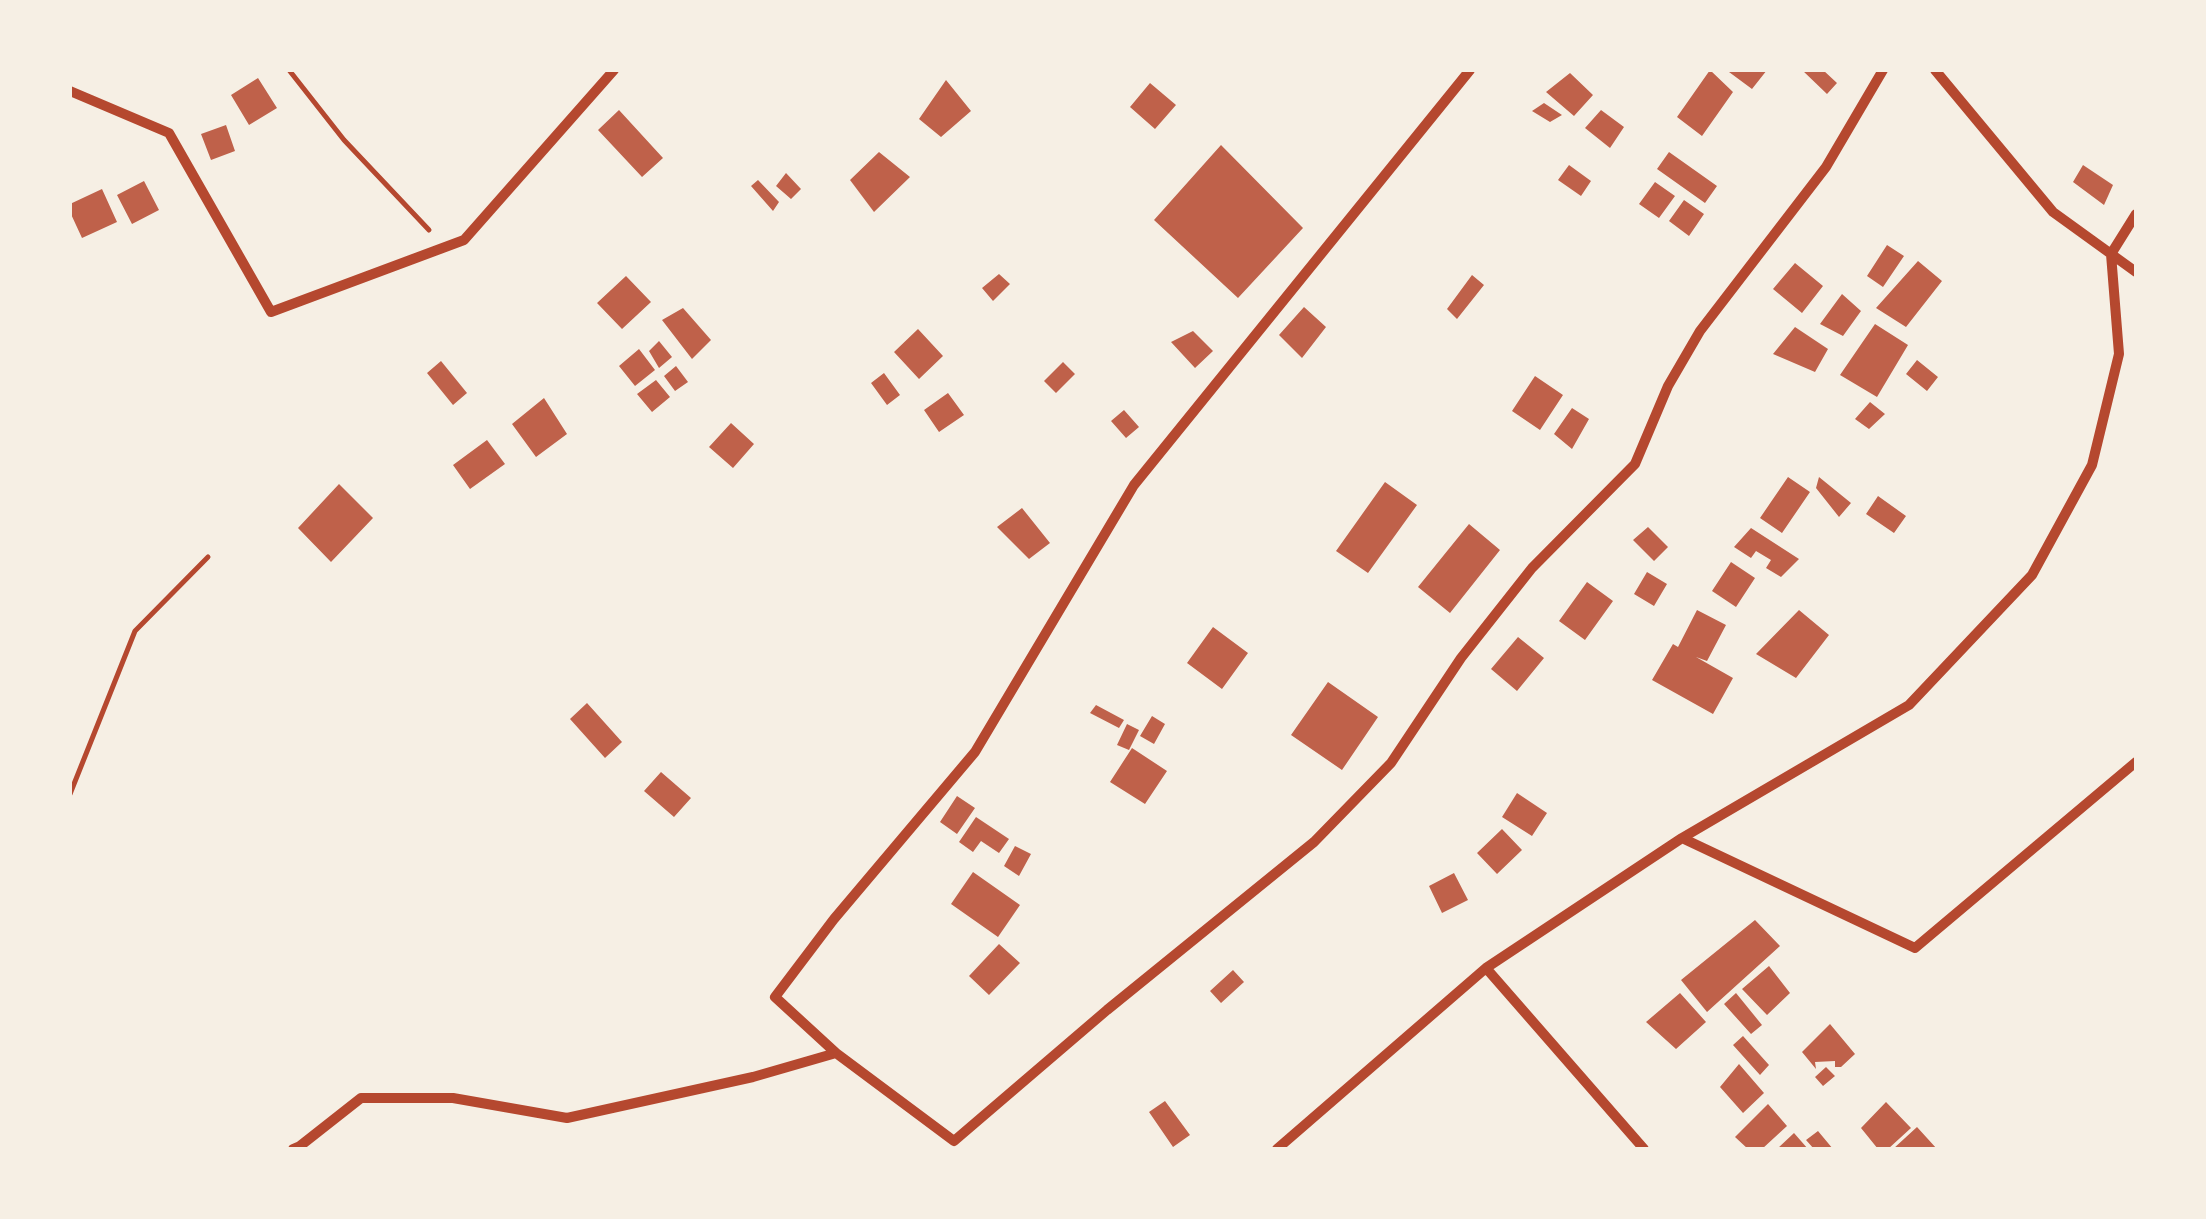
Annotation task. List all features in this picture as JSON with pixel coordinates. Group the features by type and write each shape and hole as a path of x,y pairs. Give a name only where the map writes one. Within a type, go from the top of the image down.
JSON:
{"street":[{"path":"70,91 169,133 271,312 464,240 614,70"},
{"path":"1470,70 1134,485 975,752 834,919 775,996 836,1052 954,1141 1107,1010 1314,842 1391,763 1461,658 1532,568 1635,464 1668,386 1700,331 1826,167 1883,70"},
{"path":"1935,70 2053,212 2136,272"},
{"path":"1277,1149 1486,968 1682,838 1909,706 2032,575 2092,465 2119,354 2111,254 2136,214"},
{"path":"1682,838 1915,948 2136,762"},
{"path":"1486,968 1644,1149"},
{"path":"293,1149 361,1098 453,1098 566,1118 753,1077 836,1052"}],"path":[{"path":"289,70 344,140 445,247"},
{"path":"70,794 135,631 208,557"}],"building":[{"path":"1710,70 1733,92 1702,136 1677,117"},
{"path":"1731,70 1767,70 1752,89"},
{"path":"1802,70 1823,70 1837,83 1827,94"},
{"path":"1570,73 1593,95 1574,116 1546,92"},
{"path":"258,78 277,108 249,125 231,95"},
{"path":"946,80 971,111 941,137 919,119"},
{"path":"1150,83 1176,105 1155,129 1130,107"},
{"path":"1544,103 1562,115 1550,122 1532,111"},
{"path":"619,110 663,158 642,177 598,130"},
{"path":"1601,110 1624,127 1610,148 1585,128"},
{"path":"226,125 235,151 211,160 201,134"},
{"path":"1221,145 1303,228 1238,298 1154,220"},
{"path":"879,152 910,177 874,212 850,180"},
{"path":"1669,152 1717,186 1705,203 1657,169"},
{"path":"1569,165 1591,181 1581,196 1558,180"},
{"path":"2083,165 2113,185 2104,205 2073,182"},
{"path":"786,173 801,189 791,199 776,186"},
{"path":"758,180 779,202 773,211 751,186"},
{"path":"144,181 159,210 132,224 117,195"},
{"path":"1655,182 1675,196 1659,218 1639,204"},
{"path":"102,189 117,222 82,238 70,204"},
{"path":"1684,200 1704,214 1689,236 1669,221"},
{"path":"1887,245 1904,256 1883,287 1867,276"},
{"path":"1918,261 1942,281 1906,327 1876,308"},
{"path":"1795,263 1823,286 1802,313 1773,289"},
{"path":"999,274 1010,284 993,301 982,288"},
{"path":"1472,275 1484,285 1457,319 1447,309"},
{"path":"626,276 651,302 622,329 597,303"},
{"path":"1842,294 1861,311 1843,336 1820,324"},
{"path":"1304,307 1326,327 1302,358 1279,335"},
{"path":"683,308 711,340 692,359 662,320"},
{"path":"1875,324 1908,345 1877,397 1840,375"},
{"path":"1795,327 1828,349 1815,372 1773,354"},
{"path":"918,329 943,356 919,379 894,352"},
{"path":"1193,331 1213,351 1195,368 1171,342"},
{"path":"659,341 672,357 659,368 649,351"},
{"path":"639,349 655,370 635,386 619,366"},
{"path":"1917,360 1938,377 1927,391 1906,374"},
{"path":"441,361 467,393 453,405 427,373"},
{"path":"1063,362 1075,374 1056,393 1044,381"},
{"path":"676,366 688,382 675,391 664,376"},
{"path":"884,373 900,395 887,405 871,383"},
{"path":"1535,376 1563,395 1540,430 1512,411"},
{"path":"656,380 670,397 652,412 637,394"},
{"path":"948,393 964,415 939,432 924,410"},
{"path":"544,398 567,434 536,457 512,424"},
{"path":"1870,402 1885,414 1869,429 1855,419"},
{"path":"1572,408 1589,419 1572,449 1554,434"},
{"path":"1124,410 1139,427 1126,438 1111,421"},
{"path":"731,423 754,444 733,468 709,447"},
{"path":"487,440 505,464 470,489 453,465"},
{"path":"1788,477 1810,492 1782,533 1760,518"},
{"path":"1819,477 1851,503 1839,517 1816,488"},
{"path":"1385,482 1417,505 1368,573 1336,551"},
{"path":"339,484 373,518 331,562 298,528"},
{"path":"1878,496 1906,516 1894,533 1866,514"},
{"path":"1022,508 1050,543 1029,559 997,527"},
{"path":"1469,524 1500,550 1450,613 1418,587"},
{"path":"1648,527 1668,547 1654,561 1633,540"},
{"path":"1751,528 1799,559 1781,577 1766,568 1771,560 1756,551 1751,558 1734,547"},
{"path":"1731,562 1755,578 1736,607 1712,591"},
{"path":"1647,572 1667,584 1654,606 1634,594"},
{"path":"1587,582 1613,601 1585,640 1559,621"},
{"path":"1697,610 1726,625 1707,661 1696,657 1733,678 1713,714 1652,680 1673,644 1678,647"},
{"path":"1799,610 1829,635 1796,678 1756,654"},
{"path":"1213,627 1248,653 1222,689 1187,663"},
{"path":"1518,637 1544,658 1517,691 1491,669"},
{"path":"1328,682 1378,717 1342,770 1291,735"},
{"path":"587,703 622,742 605,758 570,719"},
{"path":"1096,705 1124,720 1119,728 1090,713"},
{"path":"1152,716 1165,724 1154,744 1140,736"},
{"path":"1127,724 1139,730 1129,750 1117,745"},
{"path":"1132,748 1167,771 1145,804 1110,782"},
{"path":"661,772 691,798 674,817 644,791"},
{"path":"1517,793 1547,813 1532,836 1502,817"},
{"path":"957,796 975,808 957,834 940,822"},
{"path":"976,817 1009,839 999,853 981,841 973,852 959,842"},
{"path":"1502,829 1522,850 1497,874 1477,853"},
{"path":"1015,846 1031,854 1019,876 1004,866"},
{"path":"973,872 1020,905 998,937 951,904"},
{"path":"1454,873 1468,900 1442,913 1429,886"},
{"path":"1755,920 1780,946 1707,1012 1681,980"},
{"path":"999,944 1020,963 989,995 969,976"},
{"path":"1769,966 1790,993 1767,1015 1742,989"},
{"path":"1233,970 1244,982 1221,1003 1210,991"},
{"path":"1680,993 1706,1022 1676,1049 1646,1022"},
{"path":"1736,993 1762,1025 1751,1034 1724,1004"},
{"path":"1830,1024 1855,1054 1841,1067 1835,1067 1835,1061 1815,1062 1816,1069 1802,1052"},
{"path":"1743,1036 1769,1065 1760,1075 1733,1045"},
{"path":"1739,1064 1764,1093 1743,1113 1720,1087"},
{"path":"1826,1067 1835,1076 1823,1086 1815,1077"},
{"path":"1165,1101 1190,1135 1173,1147 1149,1112"},
{"path":"1886,1102 1911,1128 1888,1149 1878,1149 1861,1128"},
{"path":"1768,1104 1787,1126 1762,1149 1748,1149 1735,1137"},
{"path":"1917,1127 1937,1149 1893,1149"},
{"path":"1818,1131 1833,1149 1814,1149 1806,1140"},
{"path":"1794,1133 1808,1149 1777,1149"}]}
